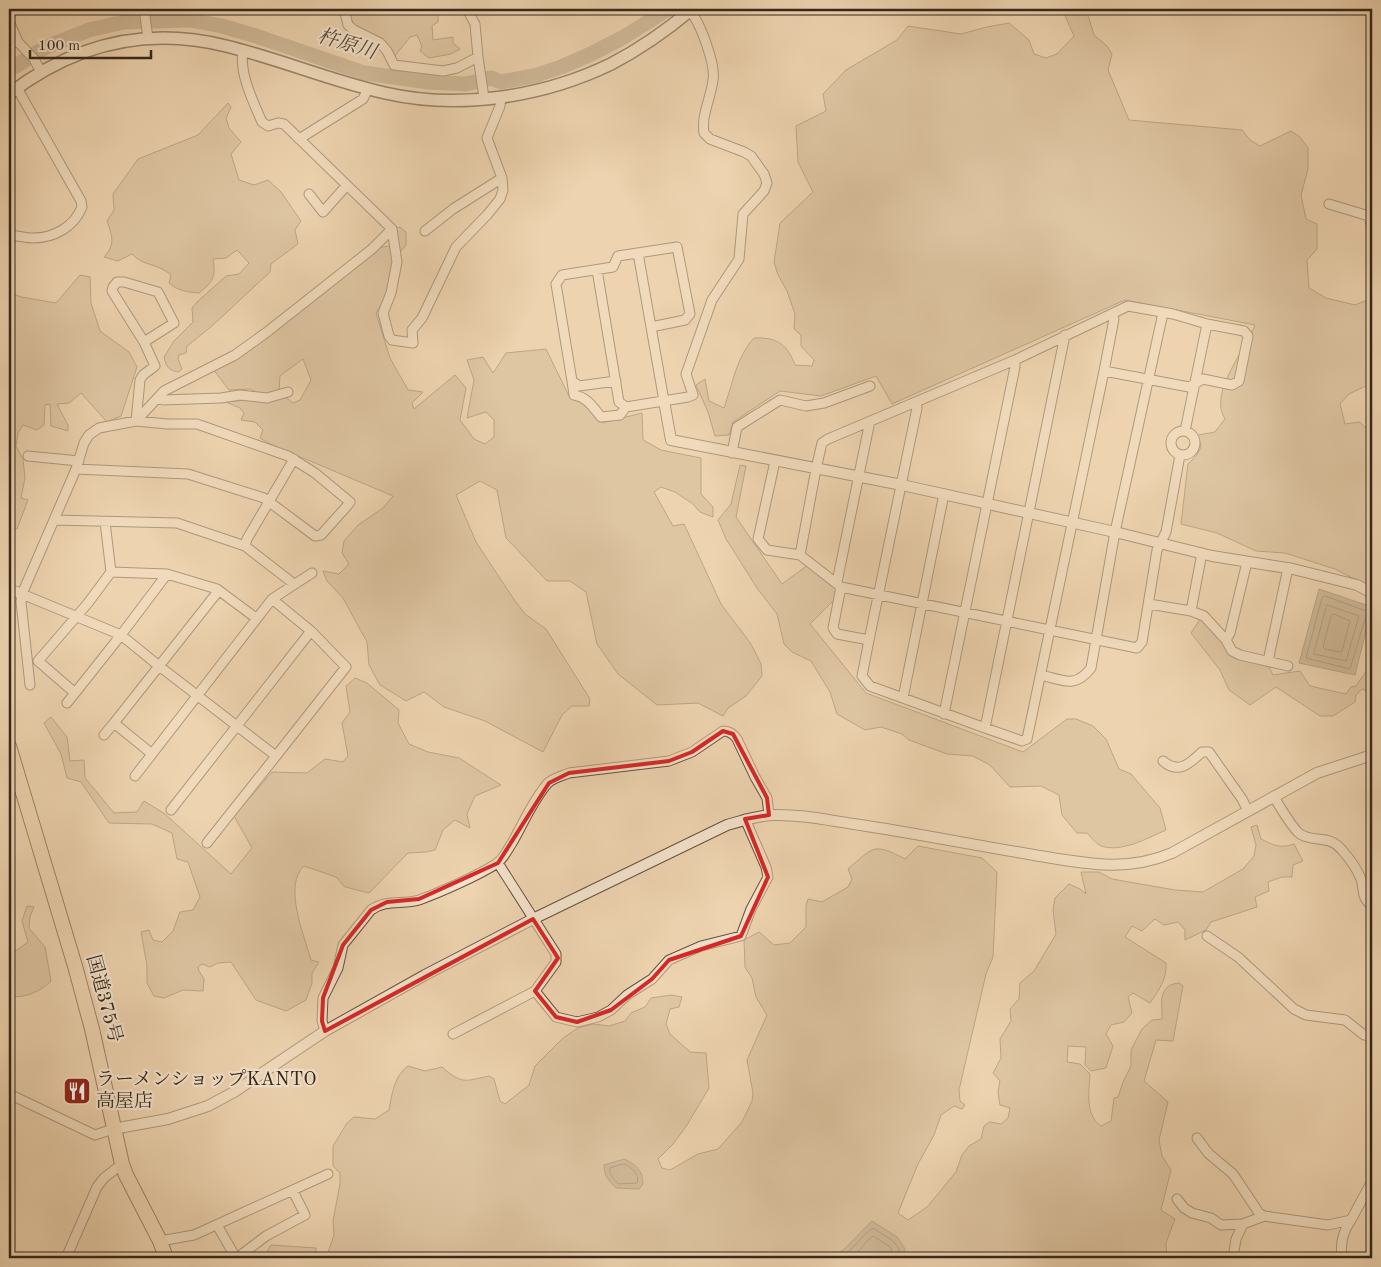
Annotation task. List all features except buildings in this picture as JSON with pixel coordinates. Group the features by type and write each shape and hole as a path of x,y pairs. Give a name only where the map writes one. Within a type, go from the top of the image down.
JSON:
{"highway":[{"name":"国道375号","path":"9,746 85,1002 122,1164 160,1241 166,1258"}],"main road":[{"path":"13,91 41,72 95,48 147,33 243,50 341,82 421,99 455,100 501,96 539,89 576,78 610,64 644,45 691,10"}],"street":[{"path":"144,9 147,33"},
{"path":"344,9 348,25 380,43 387,51 394,65 443,71 457,68 478,57"},
{"path":"467,9 475,24 484,98"},
{"path":"651,327 685,320 690,314 677,247 618,256 613,266 562,275 556,284 574,395 582,396 591,403 602,417 620,414 626,407 693,395 686,374 708,309 739,258 743,214 764,191 767,183 764,174 752,156 710,139 704,134 704,119 714,79 714,67 691,10"},
{"path":"9,21 13,44 26,51 34,59 41,72"},
{"path":"243,50 242,61 251,95 262,122 268,126 278,123 284,124 392,229 397,262 391,293 383,313 389,336 392,340 413,343 412,330 422,318 456,247 500,199 503,190 502,178 487,138 500,106 501,96"},
{"path":"299,139 363,99 368,89"},
{"path":"9,236 32,238 58,234 70,224 82,207 81,202 13,91"},
{"path":"425,232 453,209 502,178"},
{"path":"309,194 322,212 347,185"},
{"path":"1329,204 1369,216 1372,229"},
{"path":"136,422 164,392 235,355 372,249 392,229"},
{"path":"638,253 671,440 902,485 1161,542 1202,553 1288,568 1357,585 1372,592"},
{"path":"597,270 619,402 626,407"},
{"path":"136,422 140,380 143,375 155,366 144,342 112,290 117,282 124,282 158,292 174,323 144,342"},
{"path":"800,555 822,444 828,439 1015,360 1128,306 1244,331 1248,336 1239,381 1232,385 1203,379 1189,387 1104,371"},
{"path":"1041,675 1069,681 1079,680 1091,668 1116,532 1163,313"},
{"path":"916,402 917,408 902,485 862,676 870,686 1022,742 1027,738 1041,675 1104,371 1114,319 1111,314"},
{"path":"1185,431 1207,324"},
{"path":"985,728 1065,335"},
{"path":"944,714 1015,360"},
{"path":"572,380 579,386 616,381"},
{"path":"732,452 737,427 780,400 806,406 824,403 870,386"},
{"path":"158,398 163,400 221,398 240,395 267,398 288,392"},
{"path":"869,640 837,634 833,628 839,584 870,421"},
{"path":"28,456 77,465 188,474 270,501 315,536 321,535 350,502 294,459 198,424 136,422 99,428 89,435 84,442 77,465 22,594 21,602 30,685"},
{"path":"1185,431 1193,436 1195,446 1189,454 1180,455 1172,450 1170,441 1176,433 1185,431"},
{"path":"775,461 758,539 767,550 800,555 839,584 964,613 1137,648 1142,642 1158,550 1166,532 1180,455"},
{"path":"246,546 247,539 294,459"},
{"path":"903,698 944,494"},
{"path":"54,520 177,523 246,546 294,584"},
{"path":"75,693 38,662 88,603 111,572 105,522"},
{"path":"1191,611 1202,553"},
{"path":"1226,640 1230,632 1247,562"},
{"path":"1268,661 1288,568"},
{"path":"111,572 167,574 217,589 256,618"},
{"path":"134,776 272,599 312,573"},
{"path":"67,703 122,635 167,574"},
{"path":"104,735 216,594 217,589"},
{"path":"9,592 14,591 22,594 122,635 159,666 276,756"},
{"path":"207,843 346,667 311,631 272,599"},
{"path":"1148,604 1191,611 1204,616 1226,640 1232,650 1240,655 1288,666"},
{"path":"171,810 311,631"},
{"path":"114,723 152,754"},
{"path":"325,1031 322,1021 324,998 338,968 343,945 372,910 388,902 401,903 419,900 498,863 539,796 549,783 556,778 569,773 674,759 692,752 723,731 733,734 737,738 767,798 769,815"},
{"path":"1163,761 1169,766 1178,768 1186,765 1202,752 1208,752 1242,799 1248,811"},
{"path":"9,1094 95,1135 113,1129 168,1119 208,1106 234,1092 325,1031 425,975 533,919 726,825 745,819 769,815 803,817 888,829 1083,864 1117,866 1154,860 1172,853 1317,773 1372,755"},
{"path":"1274,796 1301,835 1336,843 1359,874 1364,897 1372,906"},
{"path":"535,991 556,1018 577,1022 598,1017 611,1010 627,995 652,979 669,960 702,946 741,936 751,909 768,877 766,867 745,819"},
{"path":"452,1034 535,991 557,960 556,954 498,863"},
{"path":"1207,936 1238,957 1294,1009 1306,1015 1345,1020 1364,1035 1372,1037"},
{"path":"1197,1138 1208,1153 1233,1174 1259,1212 1264,1216"},
{"path":"66,1258 97,1187 104,1178 122,1164"},
{"path":"160,1241 194,1235 328,1174"},
{"path":"1342,1258 1340,1250 1345,1228 1372,1181"},
{"path":"217,1225 237,1258 266,1236 305,1215 293,1190"},
{"path":"1176,1199 1184,1208 1192,1213 1211,1218 1221,1225 1243,1224 1264,1216 1328,1225 1351,1220"},
{"path":"1233,1258 1236,1239 1243,1224"}],"highlighted area":[{"path":"723,731 733,734 767,798 769,815 745,819 768,877 741,936 669,960 652,979 611,1010 577,1022 556,1017 535,991 558,958 533,919 325,1031 322,1021 323,998 343,945 371,910 387,902 419,899 498,863 549,783 569,773 669,761 692,752"}],"shaded area":[{"path":"349,9 438,9 438,22 432,26 433,40 453,37 453,43 460,49 451,54 429,58 420,51 422,46 417,35 410,37 394,57 383,40 356,27 350,17"},
{"path":"1062,9 1086,9 1094,35 1107,46 1112,54 1108,70 1129,120 1242,130 1250,140 1260,146 1291,131 1300,137 1308,148 1308,169 1301,195 1306,219 1317,224 1317,249 1307,260 1309,288 1326,298 1355,305 1372,298 1372,383 1349,394 1340,404 1345,424 1360,422 1372,434 1372,588 1335,569 1285,553 1256,551 1217,533 1181,524 1188,464 1197,455 1201,447 1198,435 1215,432 1225,419 1221,409 1224,385 1255,325 1125,300 892,404 876,376 821,396 780,391 733,422 729,435 715,436 708,412 696,385 705,379 709,401 724,408 739,362 754,338 769,339 780,343 785,347 795,365 812,366 814,360 801,346 801,335 794,329 795,314 774,262 780,223 813,192 798,162 796,126 826,111 823,94 846,70 897,40 908,26 961,34 1009,23 1029,40 1034,54 1046,58 1057,54 1074,36"},
{"path":"228,103 231,107 226,118 229,128 241,142 231,154 239,180 254,185 268,180 281,192 301,221 295,230 298,244 271,264 270,272 212,326 187,346 186,353 179,355 178,359 182,369 179,372 173,371 168,368 164,357 174,341 193,322 192,308 226,276 239,274 249,263 237,250 226,258 213,259 214,275 208,286 199,293 183,291 169,283 171,275 166,271 141,261 132,254 118,261 104,257 112,244 107,221 114,210 113,194 138,159 198,135"},
{"path":"400,227 406,232 406,245 393,261 387,294 376,313 390,358 408,390 423,392 412,403 414,409 455,375 466,388 460,420 474,439 485,444 494,437 494,420 486,412 467,418 474,380 467,360 483,357 493,373 506,353 546,349 570,398 582,403 602,423 642,413 643,440 661,450 701,458 701,494 713,507 713,517 700,512 693,504 675,492 661,487 654,492 673,526 684,524 721,604 751,644 761,664 762,676 746,696 728,708 723,716 698,703 657,705 618,674 597,644 586,592 570,581 547,581 506,538 497,490 480,481 456,495 476,542 525,614 546,629 590,699 589,706 572,706 562,715 543,752 485,721 444,707 424,692 406,701 380,685 369,665 367,642 343,598 327,581 323,571 339,574 349,564 342,553 344,541 358,525 383,508 393,496 270,444 260,438 263,430 255,422 241,420 244,413 240,408 226,402 284,396 293,403 300,400 311,380 303,359 280,376 279,391 263,395 250,389 229,390 213,369 377,248 396,245 393,229"},
{"path":"80,275 90,277 91,303 100,331 129,352 137,367 121,416 107,422 81,393 69,403 57,404 68,425 68,431 51,426 50,404 45,405 44,425 37,430 23,425 18,433 16,446 23,459 25,478 21,498 28,500 17,529 10,526 14,514 8,495 12,476 9,471 9,292 21,297 56,303"},
{"path":"740,465 746,466 736,517 782,584 808,565 837,589 834,600 810,624 866,693 1023,752 1067,719 1076,719 1093,726 1106,739 1119,769 1131,774 1160,808 1166,830 1126,846 1109,848 1101,846 1087,833 1077,833 1062,815 1059,795 1041,786 1010,787 990,765 973,756 947,754 881,727 865,730 837,714 830,692 811,661 792,652 784,644 777,614 757,588 726,539 718,520 731,504"},
{"path":"1201,618 1233,655 1269,667 1273,675 1300,671 1310,686 1346,694 1351,687 1356,686 1367,670 1367,655 1372,648 1372,691 1371,693 1362,689 1356,695 1355,702 1333,716 1320,716 1276,687 1250,705 1229,690 1220,670 1191,633"},
{"path":"355,678 367,683 399,710 398,723 409,744 428,752 459,758 501,785 475,796 467,814 470,828 455,820 443,830 435,850 408,853 369,893 345,887 336,877 304,866 298,874 295,885 297,911 311,960 319,962 312,973 312,983 306,1000 286,1011 256,1000 231,962 218,963 210,967 202,964 198,967 204,979 203,991 183,990 164,998 154,996 147,983 147,966 141,932 149,930 153,940 162,942 173,931 180,912 193,910 200,897 188,862 177,859 172,833 152,824 109,823 81,782 67,778 61,754 44,723 51,717 67,737 70,761 84,760 85,778 114,813 137,812 144,801 165,814 231,874 252,848 234,816 272,772 307,773 325,759 343,762 348,756 342,723 350,712 346,686"},
{"path":"1257,825 1261,839 1277,846 1294,844 1303,861 1293,865 1292,877 1282,877 1268,882 1269,891 1255,897 1257,907 1211,922 1206,930 1185,940 1185,930 1178,922 1164,925 1155,919 1142,931 1132,926 1125,937 1166,963 1164,979 1159,989 1150,1003 1133,993 1128,997 1132,1013 1124,1022 1111,1025 1106,1034 1113,1046 1106,1068 1091,1071 1085,1065 1086,1047 1068,1046 1067,1062 1080,1064 1090,1074 1090,1110 1096,1122 1101,1126 1111,1121 1114,1098 1118,1097 1131,1066 1131,1050 1142,1029 1152,1020 1162,1019 1164,991 1172,984 1179,983 1183,986 1173,1041 1156,1040 1144,1081 1168,1102 1159,1140 1162,1156 1171,1170 1161,1210 1175,1219 1166,1243 1167,1258 901,1258 905,1249 849,1246 836,1256 837,1258 326,1258 334,1235 333,1221 340,1184 340,1173 333,1166 333,1146 347,1123 354,1117 375,1119 389,1110 397,1080 408,1066 425,1071 442,1067 455,1077 464,1080 489,1076 494,1079 500,1101 505,1104 529,1085 535,1066 563,1038 578,1028 593,1024 609,1026 625,1021 631,1013 645,1007 651,998 672,995 682,997 679,1007 670,1009 666,1024 670,1034 690,1052 706,1053 709,1088 687,1125 673,1144 658,1159 662,1168 670,1170 698,1154 718,1149 742,1122 752,1101 753,1093 747,1060 767,1015 756,997 752,978 745,967 744,940 759,932 774,945 790,943 806,927 808,899 822,902 848,887 852,879 848,869 863,856 874,849 880,849 905,859 918,846 982,858 997,872 993,957 986,974 959,1090 960,1101 965,1105 962,1109 954,1106 941,1115 934,1135 918,1164 898,1213 908,1220 927,1207 956,1172 962,1155 969,1146 981,1139 984,1126 990,1122 1001,1124 1008,1118 1010,1108 1000,1105 998,1092 1000,1081 993,1073 1001,1058 1000,1039 1011,1021 1010,1009 1019,999 1020,983 1034,971 1056,934 1053,910 1055,898 1069,884 1086,894 1081,872 1099,872 1112,879 1175,890 1203,892 1243,869 1254,856 1256,845 1251,827"},
{"path":"27,906 34,907 30,917 29,928 45,947 51,981 31,994 14,997 9,996 9,958 28,942 22,921"},
{"path":"271,1245 316,1248 316,1258 265,1258"}],"water":[{"path":"1319,589 1372,607 1355,675 1299,663"},
{"path":"624,1159 632,1163 640,1172 643,1184 639,1189 616,1188 606,1175 604,1165"},
{"path":"872,1221 897,1237 905,1249 901,1258 835,1257 845,1248"}],"waterway":[{"name":"杵原川","path":"9,67 16,66 44,48 89,30 124,22 190,20 222,26 256,36 364,73 429,82 466,84 491,78 501,82 534,76 591,54 624,37 668,9"}],"place":[{"name":"ラーメンショップKANTO 高屋店","path":"77,1091"}]}
